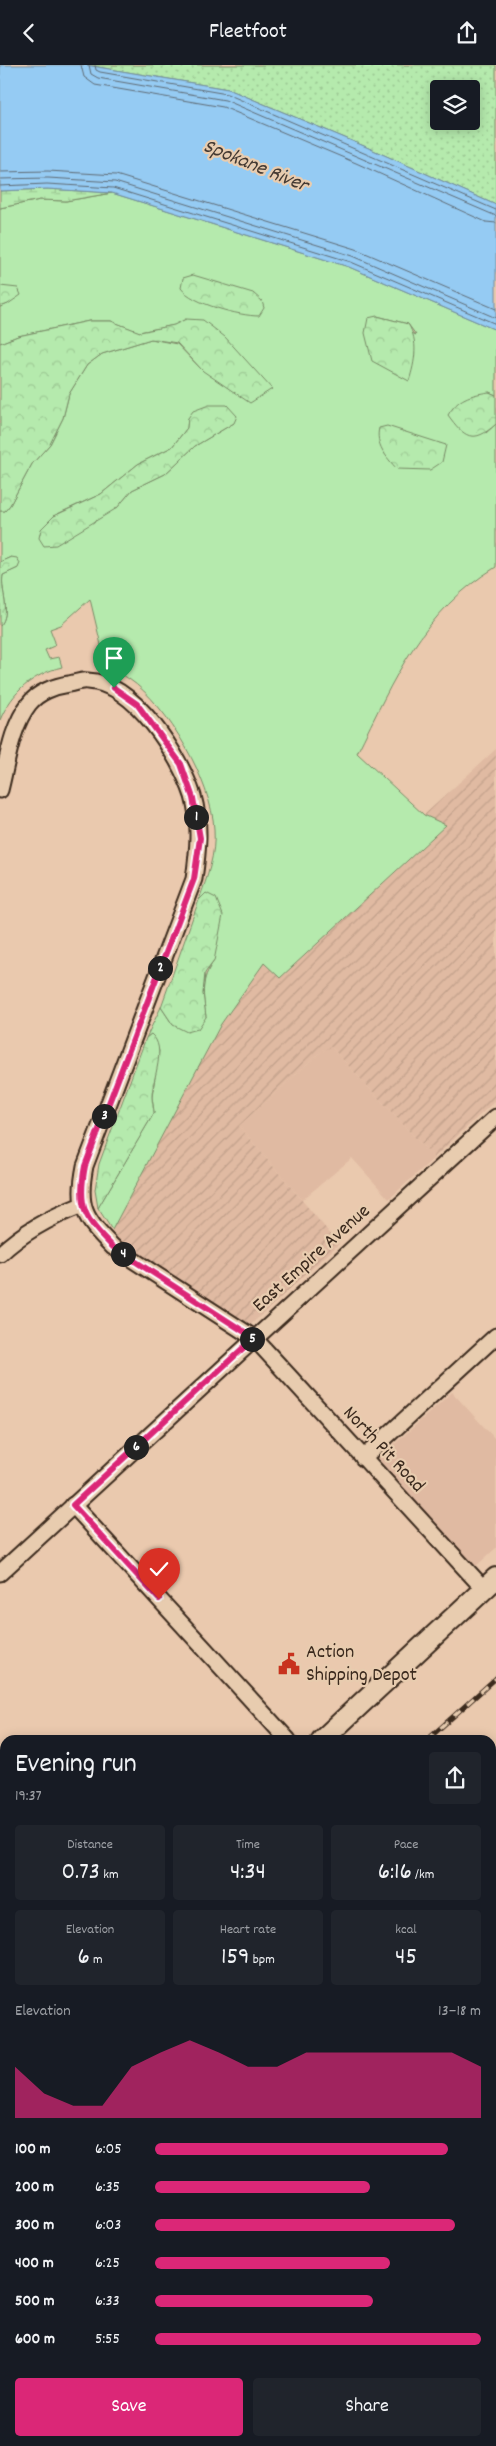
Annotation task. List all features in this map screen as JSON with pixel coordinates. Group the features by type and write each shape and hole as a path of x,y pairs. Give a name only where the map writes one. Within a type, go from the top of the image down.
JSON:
{"main road":[{"path":"327,1735 490,1583"}],"street":[{"path":"0,790 15,732 29,703 54,686 88,681 114,688 137,704 181,764 193,798 200,838 194,879 85,1166 81,1185 82,1205 50,1218 16,1239 0,1253"},
{"name":"East Empire Avenue","path":"0,1573 496,1117"},
{"name":"North Pit Road","path":"82,1205 94,1228 113,1247 254,1338 363,1458 490,1583"},
{"path":"363,1458 496,1336"},
{"path":"73,1505 283,1735"}],"shaded area":[{"path":"496,749 496,1100 434,1158 331,1047 318,1054 239,1126 339,1244 248,1327 112,1239 112,1230 221,1024 265,962 280,978 446,825 424,815"},
{"path":"330,1046 434,1158 389,1199 352,1158 302,1200 239,1126 318,1054"},
{"path":"452,1392 496,1440 496,1548 475,1567 377,1460"}],"green space":[{"path":"86,65 496,65 496,205 364,146 228,89"},
{"path":"47,189 112,193 66,201 40,200 0,208 0,191"},
{"path":"112,193 349,267 496,330 496,395 489,392 486,433 496,424 496,567 470,585 429,626 398,673 357,753 424,815 446,825 280,978 264,963 221,1024 112,1230 98,1208 154,1113 152,1097 159,1051 151,1034 146,1038 161,1007 173,1025 206,1017 205,981 206,975 214,961 206,893 199,900 214,848 214,829 211,810 197,768 173,726 144,691 126,677 106,666 90,599 61,625 50,629 55,642 54,646 45,650 49,659 59,657 62,667 33,679 17,693 0,720 0,626 5,614 3,575 18,568 11,557 0,562 0,511 5,511 10,505 32,464 50,444 63,418 69,394 87,365 102,354 151,339 177,344 203,371 186,319 175,325 139,332 111,321 89,321 18,336 0,343 0,307 8,304 0,286 0,208 40,200 66,201","holes":["377,316 408,324 416,335","188,418 234,423 195,446 165,474 132,490 117,508 53,516 101,494 138,464 172,447 187,428"]},
{"path":"193,275 253,293 262,301 264,308 259,316 251,315 217,308 195,299 181,288 183,278"},
{"path":"0,286 18,288 21,295 0,307"},
{"path":"377,316 408,324 415,344 413,366 409,381 372,361 365,333 368,318"},
{"path":"186,319 203,320 225,337 272,389 250,403 203,371 177,343 151,339 102,354 87,365 69,394 63,418 50,444 32,464 10,505 5,511 0,511 0,343 18,336 89,321 111,321 140,332 174,325"},
{"path":"489,392 496,395 496,424 481,435 469,436 459,429 448,415 465,398"},
{"path":"209,405 227,405 237,416 234,423 195,446 165,474 132,490 117,508 56,545 44,546 39,538 41,529 54,516 101,494 138,464 172,447 187,428 188,418 193,411"},
{"path":"387,426 446,445 442,462 430,470 397,469 385,455 380,445 379,428"},
{"path":"11,557 17,558 20,563 18,568 3,575 5,615 0,626 0,562"},
{"path":"206,893 216,898 223,915 214,961 205,973 203,993 206,1017 198,1029 187,1032 173,1025 161,1007 199,900"},
{"path":"151,1034 156,1040 159,1055 152,1097 154,1113 98,1208 95,1190 99,1164 146,1038"}],"water":[{"name":"Spokane River","path":"0,65 86,65 228,89 364,146 496,205 496,330 349,267 112,193 47,189 0,191"}],"railway":[{"path":"433,1735 496,1678"}],"place":[{"name":"Action Shipping Depot","path":"289,1664"}],"route":[{"path":"114,688 137,704 181,764 193,798 200,838 194,879 85,1166 81,1185 82,1205 94,1228 113,1247 254,1338 73,1505 159,1599"}]}
